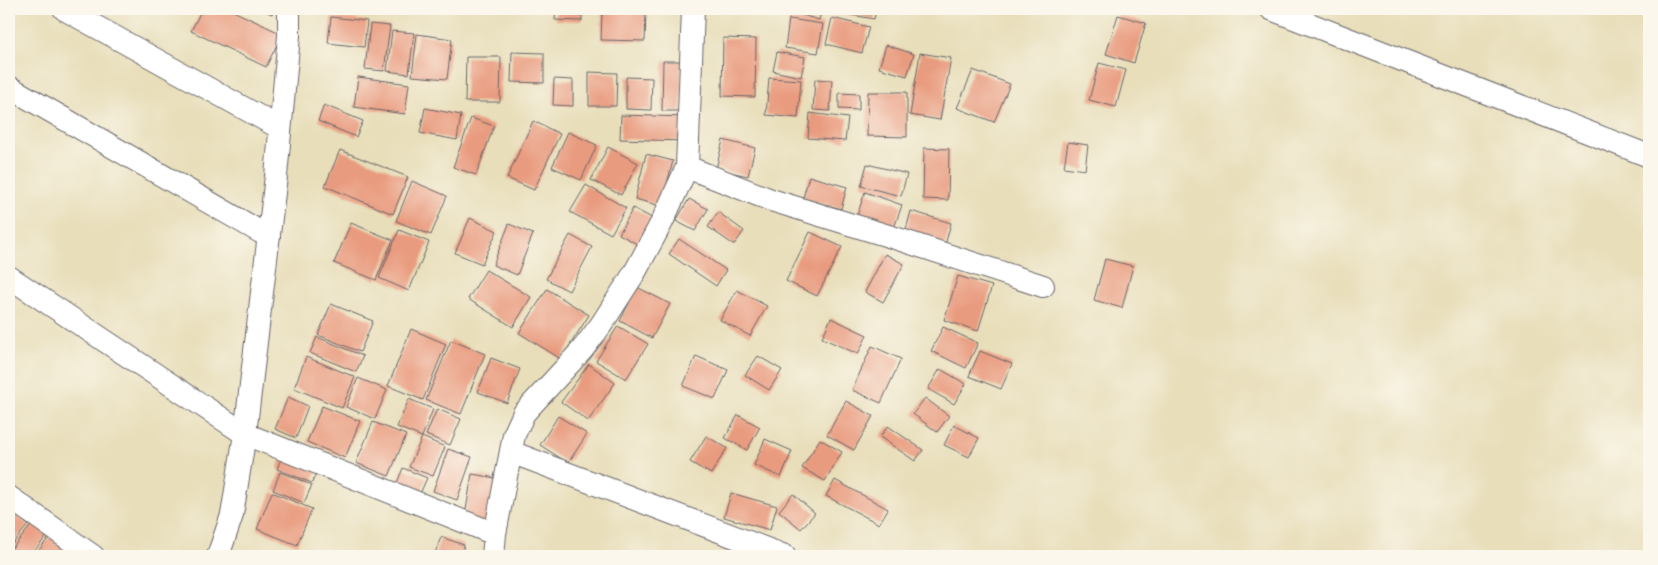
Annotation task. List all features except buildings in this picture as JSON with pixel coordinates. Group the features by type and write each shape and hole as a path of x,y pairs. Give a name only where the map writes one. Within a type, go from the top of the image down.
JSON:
{"street":[{"path":"64,9 280,128"},
{"path":"218,556 232,515 245,434 269,237 289,36 289,9"},
{"path":"493,556 495,534 514,435 524,413 582,350 635,272 662,222 687,167 692,9"},
{"path":"1271,9 1649,156"},
{"path":"9,87 269,237"},
{"path":"687,167 771,200 1043,286"},
{"path":"9,277 245,434 495,534"},
{"path":"511,452 785,556"},
{"path":"9,497 93,556"}]}
